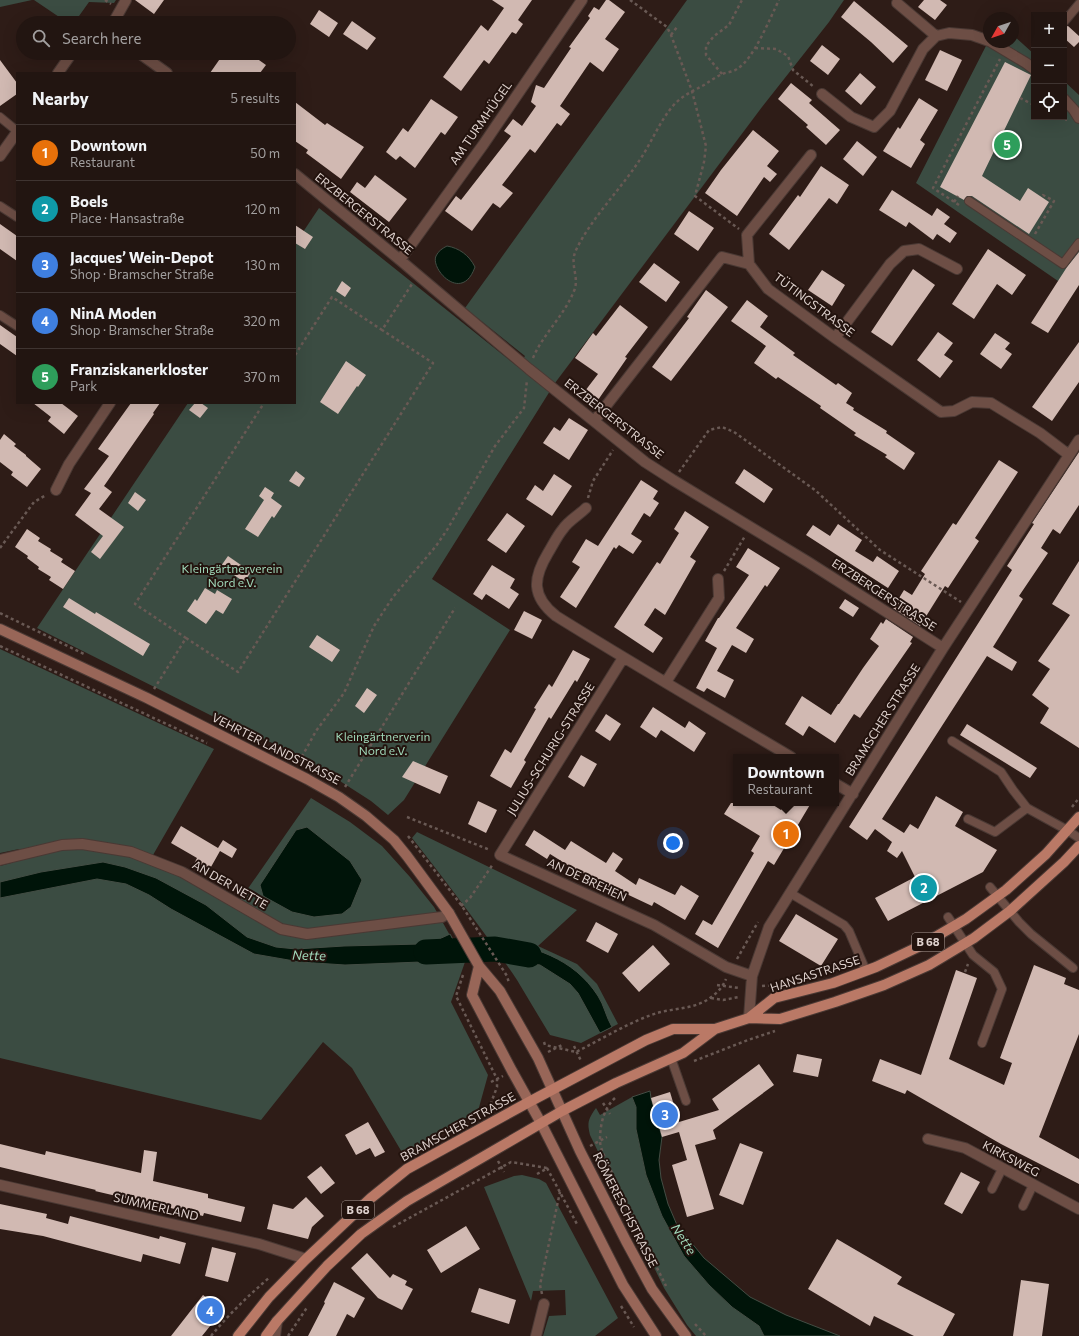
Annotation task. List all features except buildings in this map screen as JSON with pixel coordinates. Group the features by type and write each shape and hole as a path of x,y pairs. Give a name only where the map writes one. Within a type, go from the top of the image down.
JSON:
{"main road":[{"name":"VEHRTER LANDSTRASSE","path":"0,629 154,701 301,775 339,797 366,816 394,840 449,913 477,963 500,991 538,1058 552,1090"},
{"name":"HANSASTRASSE","path":"749,1018 774,998 833,982 876,967 920,946 954,926 998,896 1046,854 1079,817"},
{"name":"B 68","path":"749,1018 780,1019 842,1000 884,985 929,964 965,943 1010,911 1064,862 1079,846"},
{"path":"477,963 472,995 541,1123 623,1285 656,1336"},
{"name":"BRAMSCHER STRASSE","path":"266,1336 277,1321 328,1266 361,1234 407,1201 562,1111 683,1052 715,1029 749,1018"},
{"name":"BRAMSCHER STRASSE","path":"238,1336 269,1297 306,1259 371,1198 407,1169 646,1040 673,1029 715,1029"},
{"name":"RÖMERESCHSTRASSE","path":"552,1090 580,1151 648,1282 686,1336"}],"street":[{"path":"117,16 126,0"},
{"name":"AM TURMHÜGEL","path":"400,260 487,138 582,0"},
{"path":"896,4 936,36"},
{"path":"822,94 851,117 874,127 890,111 922,49 936,36 948,33 972,34 983,38"},
{"path":"1002,48 1031,67"},
{"path":"59,72 67,60"},
{"path":"149,60 165,72"},
{"path":"1067,102 1079,118"},
{"path":"0,156 16,132"},
{"path":"595,420 722,257 749,264 747,236 811,155"},
{"name":"ERZBERGERSTRASSE","path":"296,175 530,369 595,420 645,462 808,562 943,648"},
{"path":"835,338 890,264 904,251 919,249 957,269"},
{"name":"TÜTINGSTRASSE","path":"749,264 768,289 835,338 942,412 954,411 972,402 991,403 1040,433 1069,455"},
{"path":"56,490 69,464 109,404"},
{"name":"BRAMSCHER STRASSE","path":"749,1018 752,976 769,927 943,648 1079,440"},
{"path":"586,508 563,528 540,568 536,580 538,591 545,606 556,616 623,658 786,754"},
{"path":"666,682 719,598 718,579"},
{"name":"JULIUS-SCHURIG-STRASSE","path":"500,855 623,658"},
{"path":"839,786 852,794"},
{"name":"AN DER NETTE","path":"0,860 62,845 82,844 130,852 182,872 280,929 308,934 442,917 449,913"},
{"name":"AN DE BREHEN","path":"500,855 654,925 731,970 752,976"},
{"name":"KIRKSWEG","path":"928,1139 965,1148 1079,1209"},
{"name":"SUMMERLAND","path":"0,1185 259,1244 306,1259"},
{"path":"536,1336 544,1304"},
{"path":"275,1336 277,1321"}],"lane":[{"path":"1067,18 1079,4"},
{"path":"0,117 16,130"},
{"path":"969,201 1063,264 1079,243"},
{"path":"0,206 16,216"},
{"path":"0,314 16,325"},
{"path":"952,741 1001,772 1027,808 1079,838"},
{"path":"968,819 995,832 1027,808"},
{"path":"990,887 1031,934 1073,968"},
{"path":"790,893 844,925 849,931 866,971"},
{"path":"948,917 976,958 994,972 1002,989 982,1043"},
{"path":"671,1058 686,1101"},
{"path":"992,1189 1002,1168"},
{"path":"1023,1206 1033,1185"}],"path":[{"path":"630,0 667,27 692,90 706,146 704,162 695,196 747,236"},
{"path":"722,74 706,55 706,46 714,36 729,25 742,0"},
{"path":"300,760 316,731 344,694 374,626 393,596 436,546 447,530 495,446 524,408 526,382 536,351 575,290 576,282 573,263 574,257 576,250 588,230 644,154 673,106 692,90 722,74 736,70 750,56 779,0"},
{"path":"671,35 677,27"},
{"path":"755,48 776,50 788,56 793,70 822,94"},
{"path":"964,209 933,188 1005,50"},
{"path":"1020,98 1031,104"},
{"path":"1030,242 1054,201 1044,195 1042,197"},
{"path":"954,202 958,196"},
{"path":"382,330 418,276"},
{"path":"263,404 135,604 238,672 433,363 332,297 296,353"},
{"path":"673,480 709,430 722,427 734,432 815,490 880,550 970,607"},
{"path":"586,508 593,481 619,441"},
{"path":"0,548 34,502 56,490"},
{"path":"718,579 751,527"},
{"path":"345,787 455,608"},
{"path":"153,689 186,638"},
{"path":"0,646 208,744"},
{"path":"407,817 500,855 470,898 462,906 507,976"},
{"path":"564,1044 558,1047 576,1052 620,1029 656,1014 696,1005 710,998 723,986 757,923 765,916 777,914"},
{"path":"965,972 968,964"},
{"path":"465,970 456,996 497,1079 497,1087 489,1109 486,1113"},
{"path":"717,985 736,989 741,988"},
{"path":"574,1046 576,1052"},
{"path":"491,1082 497,1079"},
{"path":"610,1114 606,1108 600,1140 614,1178 667,1288"},
{"path":"600,1140 607,1137"},
{"path":"387,1231 411,1216 510,1162 547,1168"},
{"path":"501,1166 504,1172"},
{"path":"537,1174 547,1168"},
{"path":"544,1304 540,1285 560,1191 547,1168"},
{"path":"288,1336 312,1300"},
{"path":"701,1336 694,1326 706,1336"}],"green space":[{"path":"0,0 32,0 0,7"},
{"path":"34,0 116,0 114,3 89,2 79,16 58,16"},
{"path":"687,0 844,0 829,22 762,107 555,383 432,579 510,630 404,800 388,815 371,801 315,765 282,747 230,725 37,628 187,404 296,404 296,242 319,208 518,367 525,356 465,308"},
{"path":"1019,40 1031,51 1031,120 1067,120 1067,84 1079,95 1079,266 1058,281 916,183 985,48 1019,48"},
{"path":"0,649 214,749 153,855 185,869 240,900 311,798 350,822 382,846 434,907 465,962 451,1002 488,1075 478,1111 403,1154 352,1068 323,1042 261,1120 0,1058 0,866 11,863 19,849 0,853"},
{"path":"417,832 577,910 538,946 577,964 597,984 618,1024 581,1043 550,1035 517,980 466,908 412,838"},
{"path":"632,1097 636,1107 636,1129 646,1175 662,1216 684,1256 709,1285 732,1307 774,1336 696,1336 687,1325 664,1288 589,1131 588,1124 591,1115 596,1108 600,1115"},
{"path":"522,1175 539,1179 546,1183 618,1318 595,1336 543,1336 549,1316 566,1315 565,1290 533,1291 531,1301 484,1187 514,1176"}],"water":[{"path":"447,246 456,248 463,253 470,259 475,267 469,278 463,283 455,283 448,280 442,275 435,262 439,251"},
{"path":"307,827 350,861 362,880 351,907 342,914 314,917 292,912 263,896 260,885 296,830"},
{"path":"103,862 125,867 156,878 206,905 247,937 276,947 296,949 420,944 437,940 450,934 465,962 446,961 345,965 300,962 254,954 171,909 149,895 126,884 97,879 0,898 0,882 41,872"},
{"path":"489,939 521,945 564,963 588,983 598,996 612,1027 600,1033 578,993 570,984 540,965 503,961"},
{"path":"650,1091 662,1137 659,1160 661,1178 668,1204 677,1225 704,1258 750,1297 786,1315 840,1336 764,1336 759,1326 732,1307 709,1285 684,1256 662,1216 646,1175 636,1129 636,1107 632,1097"}],"waterway":[{"name":"Nette","path":"426,952 495,949 529,955"}],"place":[{"name":"Franziskanerkloster","path":"1007,145"},
{"name":"Downtown","path":"786,834"},
{"name":"Boels","path":"924,888"},
{"name":"Jacques’ Wein-Depot","path":"665,1115"},
{"name":"NinA Moden","path":"210,1311"}],"park label":[{"name":"Kleingärtnerverein Nord e.V.","path":"232,576"},
{"name":"Kleingärtnerverin Nord e.V.","path":"383,744"}]}
